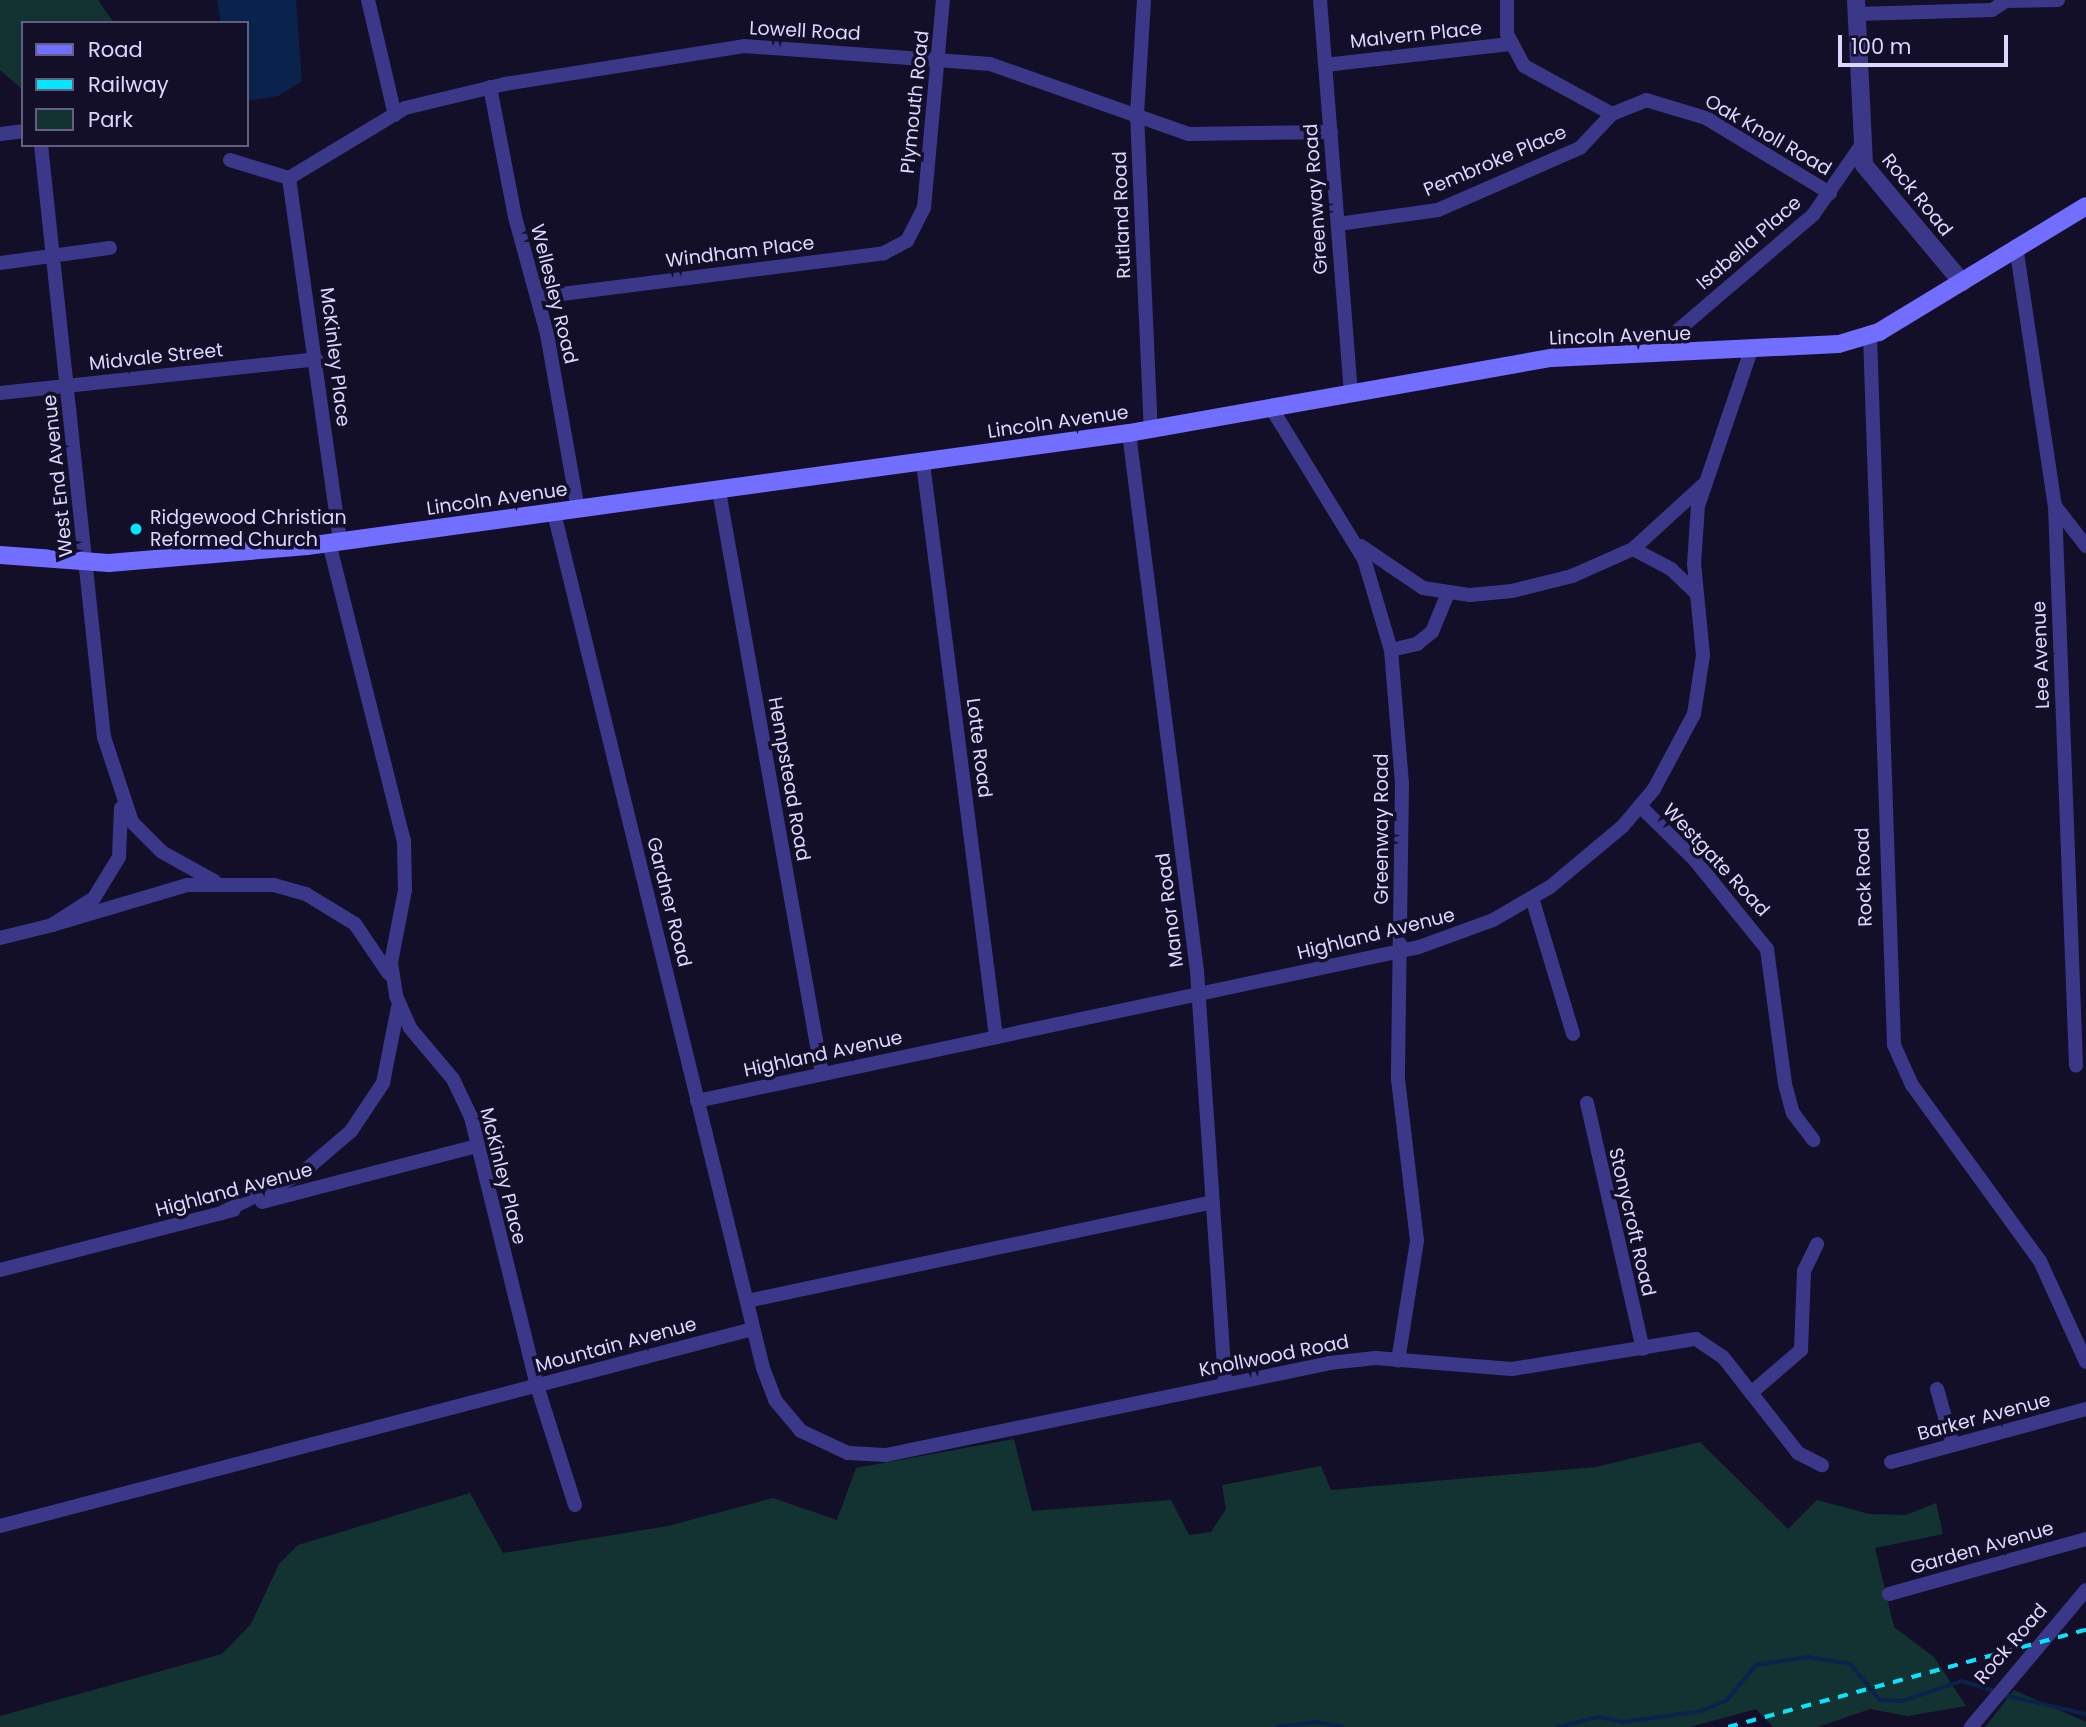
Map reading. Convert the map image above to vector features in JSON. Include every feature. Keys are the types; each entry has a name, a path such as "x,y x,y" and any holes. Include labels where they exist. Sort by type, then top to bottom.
{"main road":[{"name":"Lincoln Avenue","path":"0,555 86,563 334,542 1129,433 1552,358 1750,353 1870,335 2086,206"}],"street":[{"path":"368,0 395,115"},
{"name":"Plymouth Road","path":"924,208 943,0"},
{"name":"Rutland Road","path":"1144,0 1137,114 1151,429"},
{"name":"Greenway Road","path":"1320,0 1351,394"},
{"path":"1507,0 1510,44 1533,73 1612,114"},
{"path":"1856,7 1992,10 2006,0 2058,0"},
{"name":"Rock Road","path":"1856,7 1860,147 1864,165 1962,282"},
{"name":"Malvern Place","path":"1325,65 1510,44"},
{"name":"Lowell Road","path":"289,178 395,115 490,87 744,46 939,58 990,64 1189,134 1331,132"},
{"name":"Wellesley Road","path":"490,87 538,297 578,510"},
{"name":"Oak Knoll Road","path":"1612,114 1646,100 1682,108 1830,193"},
{"name":"Pembroke Place","path":"1338,224 1438,210 1580,148 1612,114"},
{"path":"0,134 21,131"},
{"name":"West End Avenue","path":"0,938 52,925 82,909 113,872 122,839 120,801 95,689 86,563 41,147"},
{"name":"Isabella Place","path":"1648,355 1813,215 1860,147"},
{"path":"230,160 289,178"},
{"name":"McKinley Place","path":"289,178 316,359 334,542 404,841 405,890 391,964 396,996 410,1028 453,1079 477,1146 537,1386 575,1505"},
{"name":"Windham Place","path":"538,297 884,253 914,232 924,208"},
{"name":"Lee Avenue","path":"2016,246 2055,506 2076,1066"},
{"path":"0,263 110,248"},
{"name":"Rock Road","path":"1870,335 1894,1045 1912,1085 2040,1261 2086,1362"},
{"name":"Highland Avenue","path":"698,1101 1401,951 1466,932 1532,898 1600,848 1640,806 1667,771 1695,714 1703,655 1696,593 1703,484 1750,353"},
{"name":"Midvale Street","path":"0,393 316,359"},
{"name":"Greenway Road","path":"1272,409 1348,532 1374,585 1391,650 1402,770 1398,1079 1417,1241 1398,1361"},
{"name":"Manor Road","path":"1129,433 1199,994 1225,1384"},
{"name":"Lotte Road","path":"923,463 996,1037"},
{"path":"1348,532 1399,576 1448,593 1538,586 1633,549 1703,484"},
{"name":"Hempstead Road","path":"719,491 822,1074"},
{"path":"2055,506 2086,546"},
{"name":"Gardner Road","path":"554,513 747,1301"},
{"path":"1633,549 1671,569 1696,593"},
{"path":"1391,650 1417,644 1432,632 1448,593"},
{"name":"West End Avenue","path":"120,801 162,852 214,881"},
{"name":"Westgate Road","path":"1640,806 1728,898 1767,949 1785,1084 1793,1112 1813,1139"},
{"path":"52,925 214,881 274,885 324,903 370,941 396,996 396,1036 371,1107 302,1173 223,1212"},
{"path":"1532,898 1573,1034"},
{"path":"2071,950 2086,949"},
{"name":"Stonycroft Road","path":"1587,1103 1643,1349"},
{"name":"Highland Avenue","path":"0,1270 477,1146"},
{"path":"753,1329 747,1301 1213,1202"},
{"path":"1751,1393 1804,1344 1804,1271 1817,1244"},
{"name":"Knollwood Road","path":"753,1329 768,1386 789,1420 815,1440 859,1454 934,1446 1329,1363 1398,1361 1512,1369 1701,1341 1751,1393 1798,1452 1822,1465"},
{"name":"Mountain Avenue","path":"0,1526 753,1329"},
{"path":"1937,1389 1953,1445"},
{"name":"Barker Avenue","path":"1891,1462 2086,1409"},
{"name":"Garden Avenue","path":"1889,1594 2086,1539"},
{"name":"Rock Road","path":"1973,1724 2003,1685 2086,1590"}],"green space":[{"path":"0,0 98,0 113,21 21,21 21,88 0,70"},
{"path":"1014,1439 1032,1511 1171,1500 1189,1535 1211,1532 1226,1509 1222,1485 1321,1466 1331,1490 1596,1467 1700,1442 1788,1529 1817,1500 1869,1514 1906,1515 1936,1503 1943,1534 1875,1548 1894,1627 1934,1657 1966,1706 1908,1716 1870,1709 1818,1727 1773,1727 1756,1709 1690,1727 0,1727 0,1716 222,1654 251,1624 279,1564 298,1545 470,1493 503,1553 668,1526 773,1498 837,1520 856,1468"},
{"path":"2014,1690 2086,1722 2086,1727 1985,1727"}],"water":[{"path":"217,0 296,0 302,81 278,96 248,101 248,21 221,21"}],"waterway":[{"path":"1558,1727 1598,1717 1623,1722 1702,1711 1727,1700 1756,1665 1808,1657 1851,1664 1880,1700 1903,1701 1962,1681 1997,1692"},
{"path":"2004,1695 2086,1714"},
{"path":"1277,1727 1315,1722 1342,1727"}],"railway":[{"path":"1728,1727 2086,1630"}],"place":[{"name":"Ridgewood Christian Reformed Church","path":"136,529"}]}
